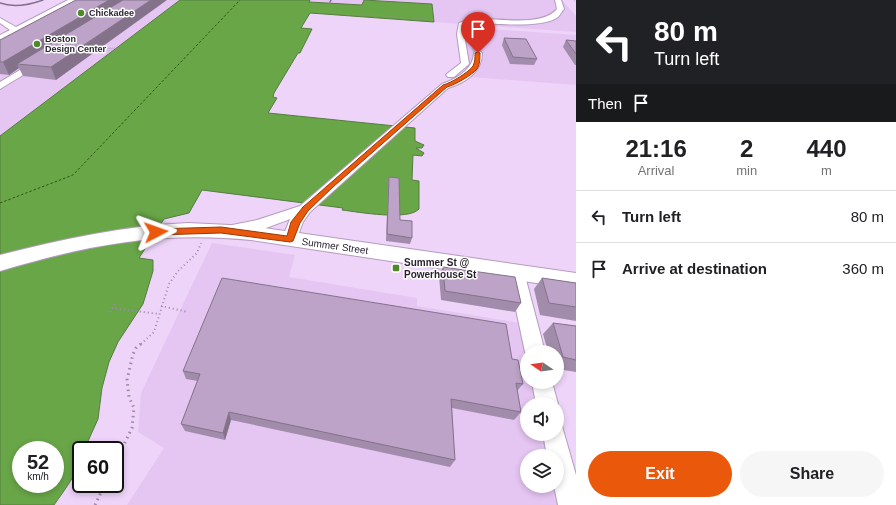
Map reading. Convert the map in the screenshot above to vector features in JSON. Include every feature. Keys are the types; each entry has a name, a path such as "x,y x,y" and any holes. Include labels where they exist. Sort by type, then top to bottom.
{"main road":[{"name":"Summer Street","path":"0,263 84,241 163,231 221,230 576,281"}],"street":[{"path":"0,38 73,0"},
{"path":"445,86 445,81 465,64 466,58 459,30 462,25 471,22 532,22 556,17 563,9 558,0"},
{"path":"0,20 16,30"},
{"path":"290,239 296,222 306,209 445,86 452,84 475,68 478,60 476,47 478,40 475,28 478,24 488,22"},
{"path":"0,86 49,55"},
{"path":"221,230 260,225 306,209"},
{"path":"516,272 533,345"},
{"path":"556,441 571,505"}],"path":[{"path":"311,11 427,19"},
{"path":"99,49 114,51 116,49 103,48 121,48"},
{"path":"124,444 132,428 134,408 129,397 128,380 133,354 136,348 154,332 169,284 178,272 197,253 201,241"},
{"path":"110,312 114,304"},
{"path":"161,306 188,312"},
{"path":"112,308 159,314"},
{"path":"95,505 101,493"}],"shaded area":[{"path":"77,0 180,0 0,136 0,40"},
{"path":"180,0 310,0 309,2 362,5 364,0 432,4 434,22 310,13 301,28 312,29 300,53 298,53 274,93 273,97 277,98 268,113 415,128 415,141 424,145 422,148 416,148 424,153 422,156 413,155 412,180 419,181 419,209 413,213 405,214 370,214 342,210 343,208 202,190 189,213 164,219 139,258 153,260 153,271 143,304 118,342 109,362 102,388 98,419 88,441 72,441 72,477 67,486 64,490 64,441 12,441 12,493 62,493 54,505 0,505 0,136"},
{"path":"310,0 364,0 362,5 309,2"},
{"path":"380,0 562,0 576,16 576,32 434,22 432,4"},
{"path":"459,27 576,35 576,85 470,77"},
{"path":"212,243 295,255 289,277 417,298 417,306 521,323 526,345 520,345 520,389 536,389 537,397 520,397 520,441 547,441 548,449 520,449 520,493 557,493 560,505 127,505 164,448 138,432 141,393"}],"building":[{"path":"76,0 109,0 3,62 0,62 0,40"},
{"path":"123,0 151,0 51,67 17,64"},
{"path":"504,38 526,39 537,59 513,57"},
{"path":"566,40 576,41 576,54"},
{"path":"389,177 399,178 400,220 412,221 412,238 387,234"},
{"path":"443,267 515,277 521,303 445,291"},
{"path":"222,278 506,324 512,359 518,360 520,370 520,384 516,383 520,412 451,399 455,460 229,412 223,433 181,424 200,374 183,371"},
{"path":"542,278 576,283 576,307 549,303"},
{"path":"553,323 576,326 576,360 564,357 564,345 559,345"}],"ferry route":[{"path":"0,203 73,175 240,0"}],"tunnel":[{"path":"475,46 478,53"}],"railway":[{"path":"0,3 5,5 22,5 43,0"}],"place":[{"name":"Chickadee","path":"81,13"},
{"name":"Boston Design Center","path":"37,44"},
{"name":"Summer St @ Powerhouse St","path":"396,268"}],"route":[{"path":"156,232 221,230 290,239 296,222 306,209 331,185 445,86 452,84 475,68 478,60 478,53"}]}
